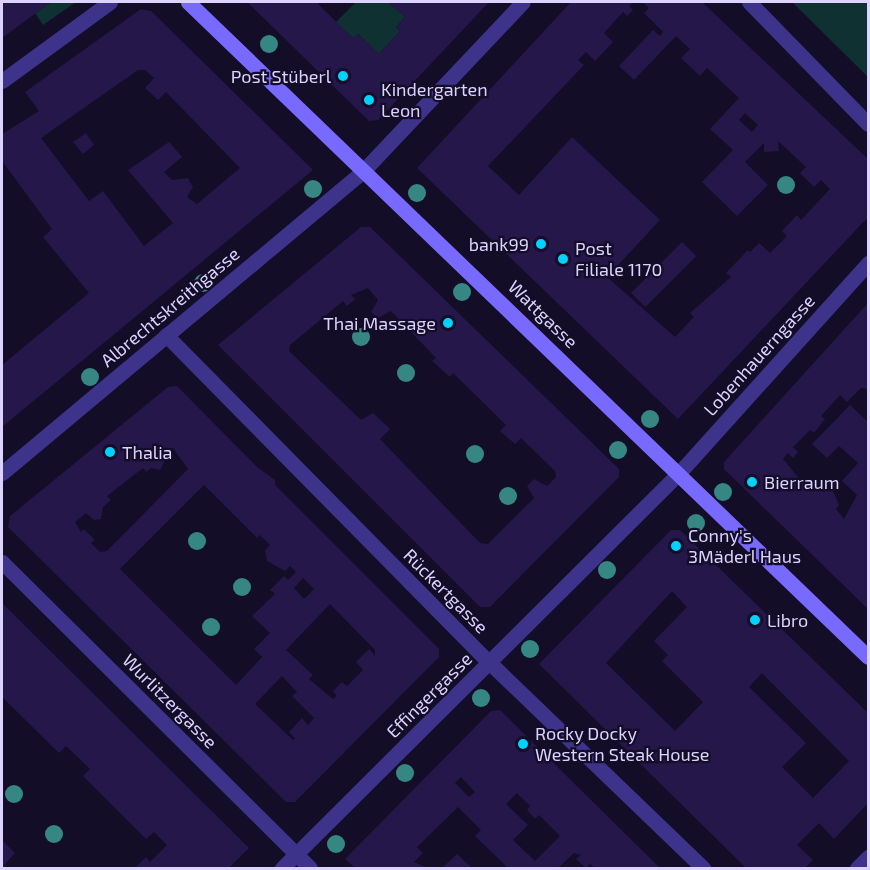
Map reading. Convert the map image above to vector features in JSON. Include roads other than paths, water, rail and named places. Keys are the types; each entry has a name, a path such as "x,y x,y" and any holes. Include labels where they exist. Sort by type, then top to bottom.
{"main road":[{"name":"Wattgasse","path":"188,2 868,657"}],"street":[{"path":"2,81 110,2"},
{"name":"Albrechtskreithgasse","path":"2,473 364,170 523,2"},
{"path":"749,2 868,124"},
{"name":"Lobenhauerngasse","path":"679,473 868,263"},
{"name":"Rückertgasse","path":"166,335 490,663 703,868"},
{"name":"Effingergasse","path":"282,868 679,473"},
{"name":"Wurlitzergasse","path":"2,562 310,868"},
{"path":"857,868 868,857"}],"place":[{"name":"Post Stüberl","path":"343,76"},
{"name":"Kindergarten Leon","path":"369,100"},
{"name":"bank99","path":"541,244"},
{"name":"Post Filiale 1170","path":"563,259"},
{"name":"Thai Massage","path":"448,323"},
{"name":"Thalia","path":"110,452"},
{"name":"Bierraum","path":"752,482"},
{"name":"Conny's 3Mäderl Haus","path":"676,546"},
{"name":"Libro","path":"755,620"},
{"name":"Rocky Docky Western Steak House","path":"523,744"}]}
